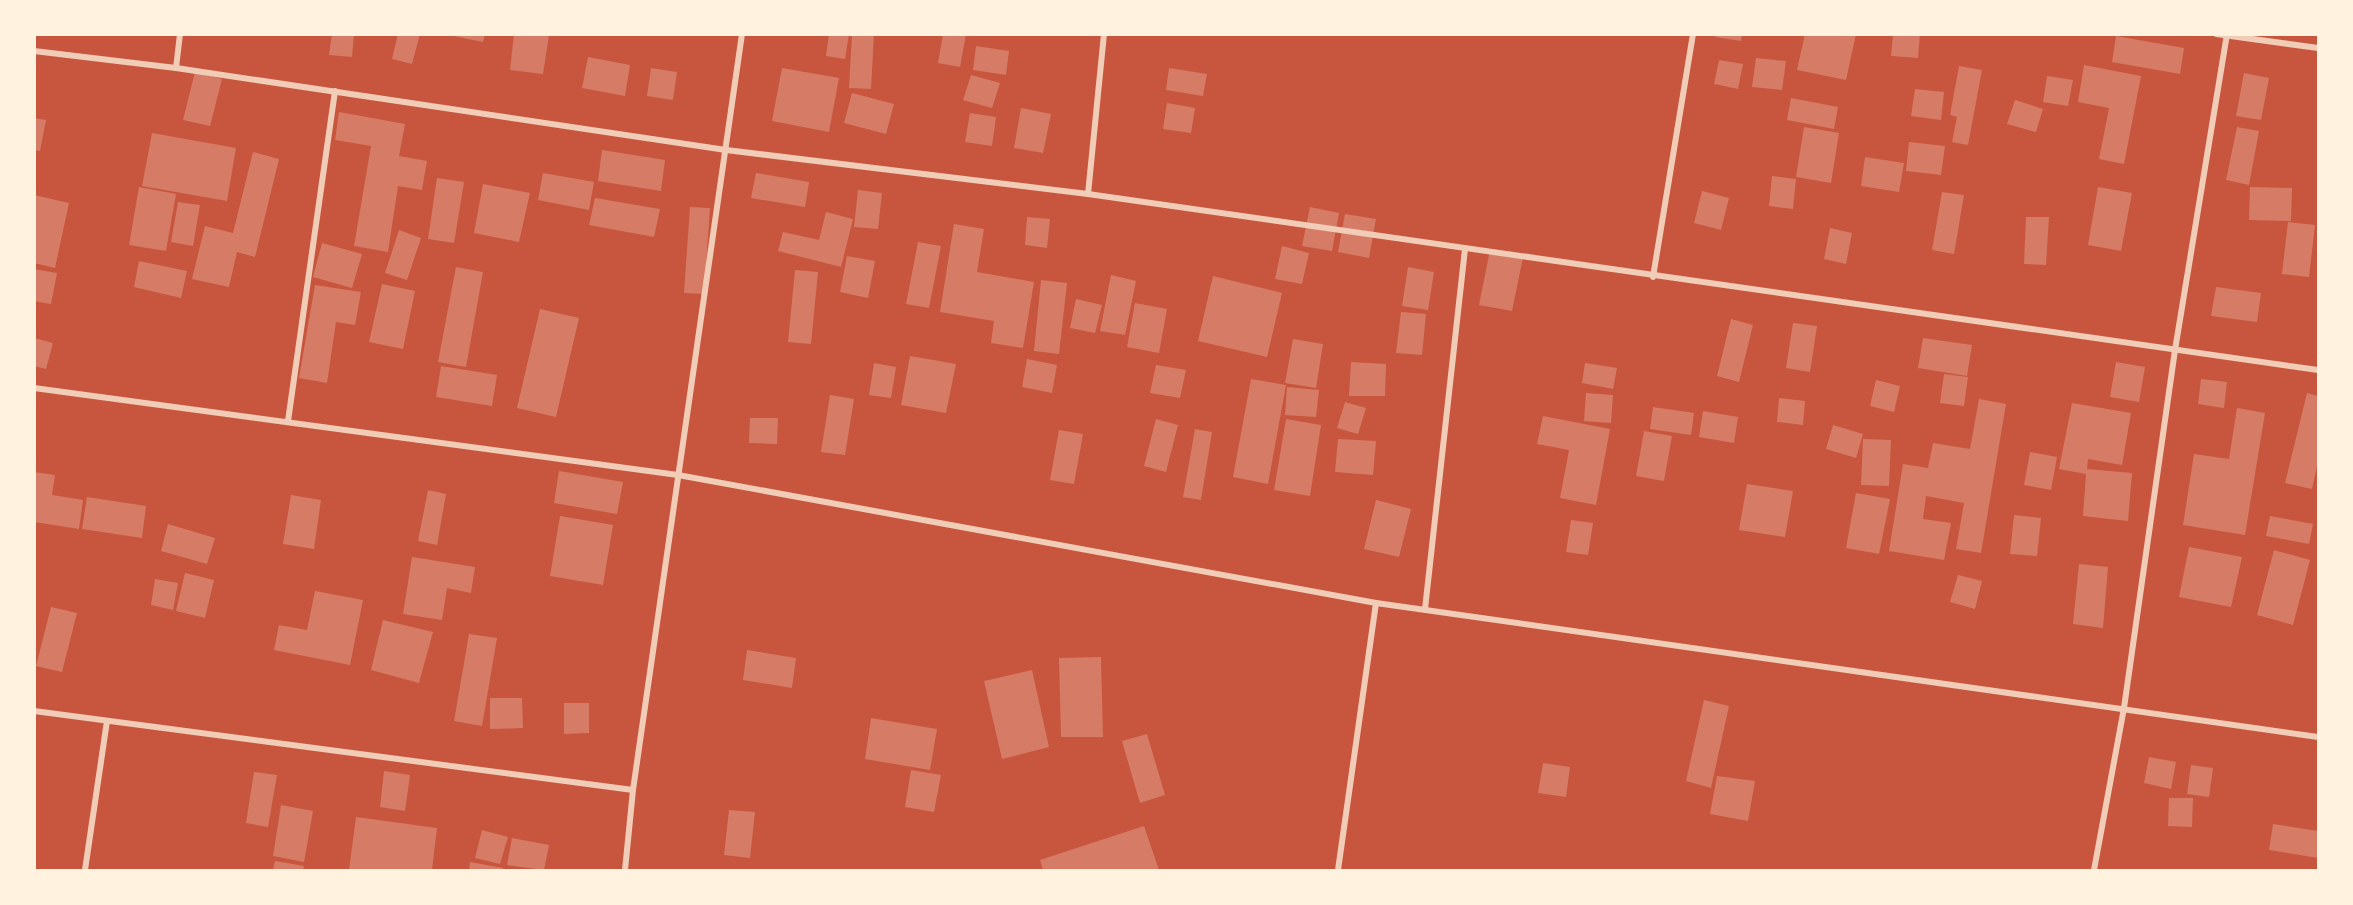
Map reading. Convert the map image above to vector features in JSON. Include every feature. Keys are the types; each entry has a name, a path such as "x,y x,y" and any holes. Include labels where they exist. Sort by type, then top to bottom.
{"street":[{"path":"176,68 180,34"},
{"path":"626,870 633,790 742,34"},
{"path":"1088,194 1104,34"},
{"path":"1653,277 1693,34"},
{"path":"2216,34 2319,48"},
{"path":"2094,870 2124,708 2175,350 2226,35"},
{"path":"34,51 176,68 726,150 1088,194 1653,277 2319,370"},
{"path":"288,421 335,91"},
{"path":"1425,609 1465,249"},
{"path":"34,388 678,475 1376,603 2319,737"},
{"path":"1338,870 1376,603"},
{"path":"34,711 633,790"},
{"path":"85,870 107,721"}],"building":[{"path":"332,34 354,34 352,57 329,55"},
{"path":"398,34 420,34 412,64 392,59"},
{"path":"444,34 485,34 483,42"},
{"path":"514,34 549,35 543,74 510,70"},
{"path":"829,34 849,34 845,59 826,56"},
{"path":"852,34 874,34 871,89 849,88"},
{"path":"943,34 966,34 960,67 938,63"},
{"path":"1716,34 1742,34 1741,41 1715,37"},
{"path":"1805,34 1856,34 1846,80 1797,70"},
{"path":"1893,34 1920,34 1918,58 1891,56"},
{"path":"2116,36 2184,48 2180,74 2112,62"},
{"path":"976,46 1009,51 1006,75 973,70"},
{"path":"588,57 630,65 625,96 582,88"},
{"path":"1756,58 1786,61 1782,90 1752,87"},
{"path":"1719,60 1743,64 1738,89 1714,84"},
{"path":"2084,65 2141,76 2124,164 2099,159 2109,108 2078,102"},
{"path":"1959,66 1982,70 1968,145 1952,142 1957,117 1950,115"},
{"path":"651,68 677,72 673,100 647,96"},
{"path":"782,68 839,78 829,132 772,121"},
{"path":"1169,68 1207,74 1203,96 1166,90"},
{"path":"195,72 222,79 210,126 183,120"},
{"path":"2244,73 2269,78 2261,120 2236,116"},
{"path":"971,75 1000,83 992,108 963,100"},
{"path":"2047,76 2073,80 2068,106 2043,102"},
{"path":"1915,89 1944,92 1941,120 1911,116"},
{"path":"852,93 894,104 886,134 844,123"},
{"path":"1791,98 1838,107 1834,129 1787,120"},
{"path":"2015,100 2043,109 2036,132 2007,124"},
{"path":"1167,103 1195,108 1191,133 1163,129"},
{"path":"1021,108 1051,114 1043,153 1014,148"},
{"path":"339,112 405,124 399,156 427,161 422,190 398,186 388,252 354,246 371,146 335,140"},
{"path":"970,113 996,117 992,146 965,142"},
{"path":"34,118 46,120 40,151 34,150"},
{"path":"1804,127 1839,133 1831,183 1796,177"},
{"path":"2237,127 2259,131 2249,185 2226,180"},
{"path":"152,133 236,148 227,201 142,186"},
{"path":"1909,142 1945,146 1941,175 1906,171"},
{"path":"602,150 665,160 661,191 598,181"},
{"path":"253,152 279,159 255,257 237,252 229,287 192,279 205,226 233,233"},
{"path":"1865,157 1904,163 1899,192 1861,186"},
{"path":"543,173 594,182 589,210 538,200"},
{"path":"756,173 809,182 805,207 751,198"},
{"path":"1772,176 1796,179 1793,209 1769,206"},
{"path":"437,178 464,182 454,243 428,239"},
{"path":"483,184 530,193 519,242 474,233"},
{"path":"139,187 176,194 166,251 129,245"},
{"path":"2098,187 2132,193 2121,251 2088,245"},
{"path":"2250,187 2292,188 2291,221 2249,220"},
{"path":"858,190 882,193 878,229 854,227"},
{"path":"1702,191 1729,198 1721,230 1694,223"},
{"path":"1942,192 1964,195 1954,254 1932,250"},
{"path":"34,195 69,203 55,268 34,263"},
{"path":"595,198 660,209 654,237 589,225"},
{"path":"178,202 200,205 193,246 171,242"},
{"path":"690,207 710,208 704,294 684,293"},
{"path":"1310,207 1339,213 1332,251 1302,246"},
{"path":"826,212 853,219 841,267 778,251 783,232 819,240"},
{"path":"1345,214 1376,219 1369,258 1338,252"},
{"path":"1027,217 1050,219 1047,248 1025,245"},
{"path":"2026,217 2049,217 2046,265 2024,264"},
{"path":"2288,222 2315,225 2309,277 2282,274"},
{"path":"954,224 984,229 977,272 1034,282 1023,348 991,343 994,321 940,312"},
{"path":"1830,228 1852,233 1846,264 1824,259"},
{"path":"399,230 421,238 407,280 385,273"},
{"path":"918,242 941,246 929,308 906,304"},
{"path":"322,243 362,254 352,288 313,277"},
{"path":"1282,246 1309,253 1302,284 1275,279"},
{"path":"1490,250 1523,257 1512,311 1479,305"},
{"path":"847,256 875,261 868,298 840,292"},
{"path":"139,261 187,271 181,298 134,287"},
{"path":"456,267 483,272 466,367 438,362"},
{"path":"1408,267 1434,272 1428,310 1402,306"},
{"path":"34,269 57,273 51,304 34,301"},
{"path":"795,270 818,272 811,344 788,342"},
{"path":"1111,275 1136,281 1125,335 1100,331"},
{"path":"1213,276 1282,293 1267,357 1198,341"},
{"path":"1041,280 1067,283 1059,354 1034,351"},
{"path":"382,284 415,291 403,349 369,342"},
{"path":"315,285 361,292 355,325 336,322 327,383 299,378"},
{"path":"2216,287 2261,293 2257,322 2211,316"},
{"path":"1076,299 1102,305 1095,333 1070,328"},
{"path":"1135,303 1167,309 1159,353 1127,347"},
{"path":"540,309 579,318 556,417 517,408"},
{"path":"1401,312 1426,314 1422,355 1396,353"},
{"path":"1731,319 1753,325 1739,382 1717,376"},
{"path":"1793,323 1817,326 1810,372 1786,368"},
{"path":"34,338 53,343 46,369 34,366"},
{"path":"1923,338 1972,345 1967,376 1918,368"},
{"path":"1293,339 1323,344 1316,388 1285,383"},
{"path":"910,356 956,364 946,413 901,405"},
{"path":"1027,359 1057,365 1052,393 1022,387"},
{"path":"1351,362 1386,364 1385,396 1349,396"},
{"path":"2116,362 2145,367 2139,402 2110,397"},
{"path":"874,363 896,367 891,398 869,395"},
{"path":"1585,363 1617,368 1613,389 1582,383"},
{"path":"1156,365 1186,370 1180,398 1150,393"},
{"path":"441,366 497,375 492,406 436,397"},
{"path":"1944,374 1968,377 1964,406 1940,403"},
{"path":"1251,379 1286,385 1268,484 1233,477"},
{"path":"2201,379 2227,382 2224,408 2198,404"},
{"path":"1876,380 1900,386 1894,412 1870,406"},
{"path":"1287,387 1319,390 1316,417 1285,415"},
{"path":"1586,393 1613,395 1611,423 1584,421"},
{"path":"2307,393 2318,396 2318,462 2312,489 2285,483"},
{"path":"830,395 854,399 845,455 821,452"},
{"path":"1779,398 1805,401 1803,425 1777,422"},
{"path":"1979,399 2006,404 1981,553 1956,549 1964,503 1926,496 1923,519 1951,523 1944,560 1889,551 1903,464 1928,468 1933,443 1970,449"},
{"path":"1345,402 1366,408 1358,434 1337,428"},
{"path":"2072,403 2131,413 2122,465 2088,459 2087,469 2132,473 2128,521 2083,516 2086,474 2059,469"},
{"path":"1653,407 1694,413 1691,435 1650,429"},
{"path":"2237,408 2265,413 2245,535 2183,525 2194,454 2229,459"},
{"path":"1703,411 1738,417 1734,443 1699,437"},
{"path":"1543,416 1610,429 1596,505 1560,498 1569,450 1537,444"},
{"path":"750,418 778,418 777,444 749,443"},
{"path":"1156,419 1178,425 1166,472 1144,466"},
{"path":"1286,419 1321,425 1310,496 1274,490"},
{"path":"1833,425 1863,434 1856,458 1826,449"},
{"path":"1195,429 1212,432 1201,500 1183,497"},
{"path":"1059,430 1083,434 1074,484 1050,480"},
{"path":"1644,431 1672,436 1664,481 1636,476"},
{"path":"1338,439 1376,441 1373,475 1335,472"},
{"path":"1863,439 1891,440 1889,486 1861,485"},
{"path":"2030,452 2057,457 2051,490 2024,485"},
{"path":"559,471 623,482 617,514 554,503"},
{"path":"34,472 55,475 52,495 83,500 79,529 34,522"},
{"path":"1747,484 1793,491 1785,537 1739,530"},
{"path":"428,490 446,494 437,545 418,541"},
{"path":"1856,493 1890,499 1879,554 1846,548"},
{"path":"291,495 321,500 314,549 283,544"},
{"path":"87,497 146,506 142,538 82,529"},
{"path":"1376,500 1411,509 1399,557 1364,549"},
{"path":"2014,515 2041,518 2037,556 2010,554"},
{"path":"560,516 613,525 603,585 550,576"},
{"path":"2270,516 2313,524 2309,544 2266,536"},
{"path":"1571,520 1593,523 1588,555 1566,552"},
{"path":"168,524 215,538 207,564 161,551"},
{"path":"2189,547 2242,557 2231,607 2179,597"},
{"path":"2274,550 2310,560 2293,625 2257,615"},
{"path":"412,557 475,567 471,593 447,588 442,620 403,614"},
{"path":"2079,564 2108,567 2103,628 2073,624"},
{"path":"185,573 214,580 205,618 176,611"},
{"path":"1958,575 1982,581 1975,609 1950,602"},
{"path":"155,579 178,583 173,610 151,605"},
{"path":"315,591 363,600 350,665 274,650 279,625 307,630"},
{"path":"51,607 77,613 62,672 36,666"},
{"path":"383,620 433,632 419,683 371,670"},
{"path":"469,634 497,638 482,726 454,721"},
{"path":"747,650 796,658 792,688 743,680"},
{"path":"1101,657 1103,737 1061,737 1059,658"},
{"path":"1032,670 1049,747 1002,759 984,681"},
{"path":"490,698 522,698 523,728 490,729"},
{"path":"1704,700 1729,706 1711,788 1686,781"},
{"path":"564,703 589,703 589,733 564,734"},
{"path":"871,718 937,729 930,770 865,759"},
{"path":"1147,734 1165,795 1140,803 1122,741"},
{"path":"2149,757 2176,762 2171,789 2144,783"},
{"path":"1543,763 1570,767 1566,797 1538,793"},
{"path":"2191,765 2213,768 2209,797 2187,794"},
{"path":"911,770 941,775 934,812 905,807"},
{"path":"384,771 410,775 405,811 380,807"},
{"path":"254,772 277,775 268,827 246,823"},
{"path":"1717,776 1755,781 1748,821 1710,814"},
{"path":"2169,798 2193,798 2192,827 2168,826"},
{"path":"281,805 313,811 304,862 273,856"},
{"path":"729,810 755,812 750,858 724,855"},
{"path":"356,817 437,828 432,870 349,870"},
{"path":"2273,824 2318,831 2318,858 2269,850"},
{"path":"1144,826 1159,870 1043,870 1040,860"},
{"path":"482,830 508,837 500,864 475,858"},
{"path":"512,838 549,845 544,870 507,865"},
{"path":"275,861 304,866 303,870 273,870"},
{"path":"470,862 503,868 503,870 469,870"}]}
